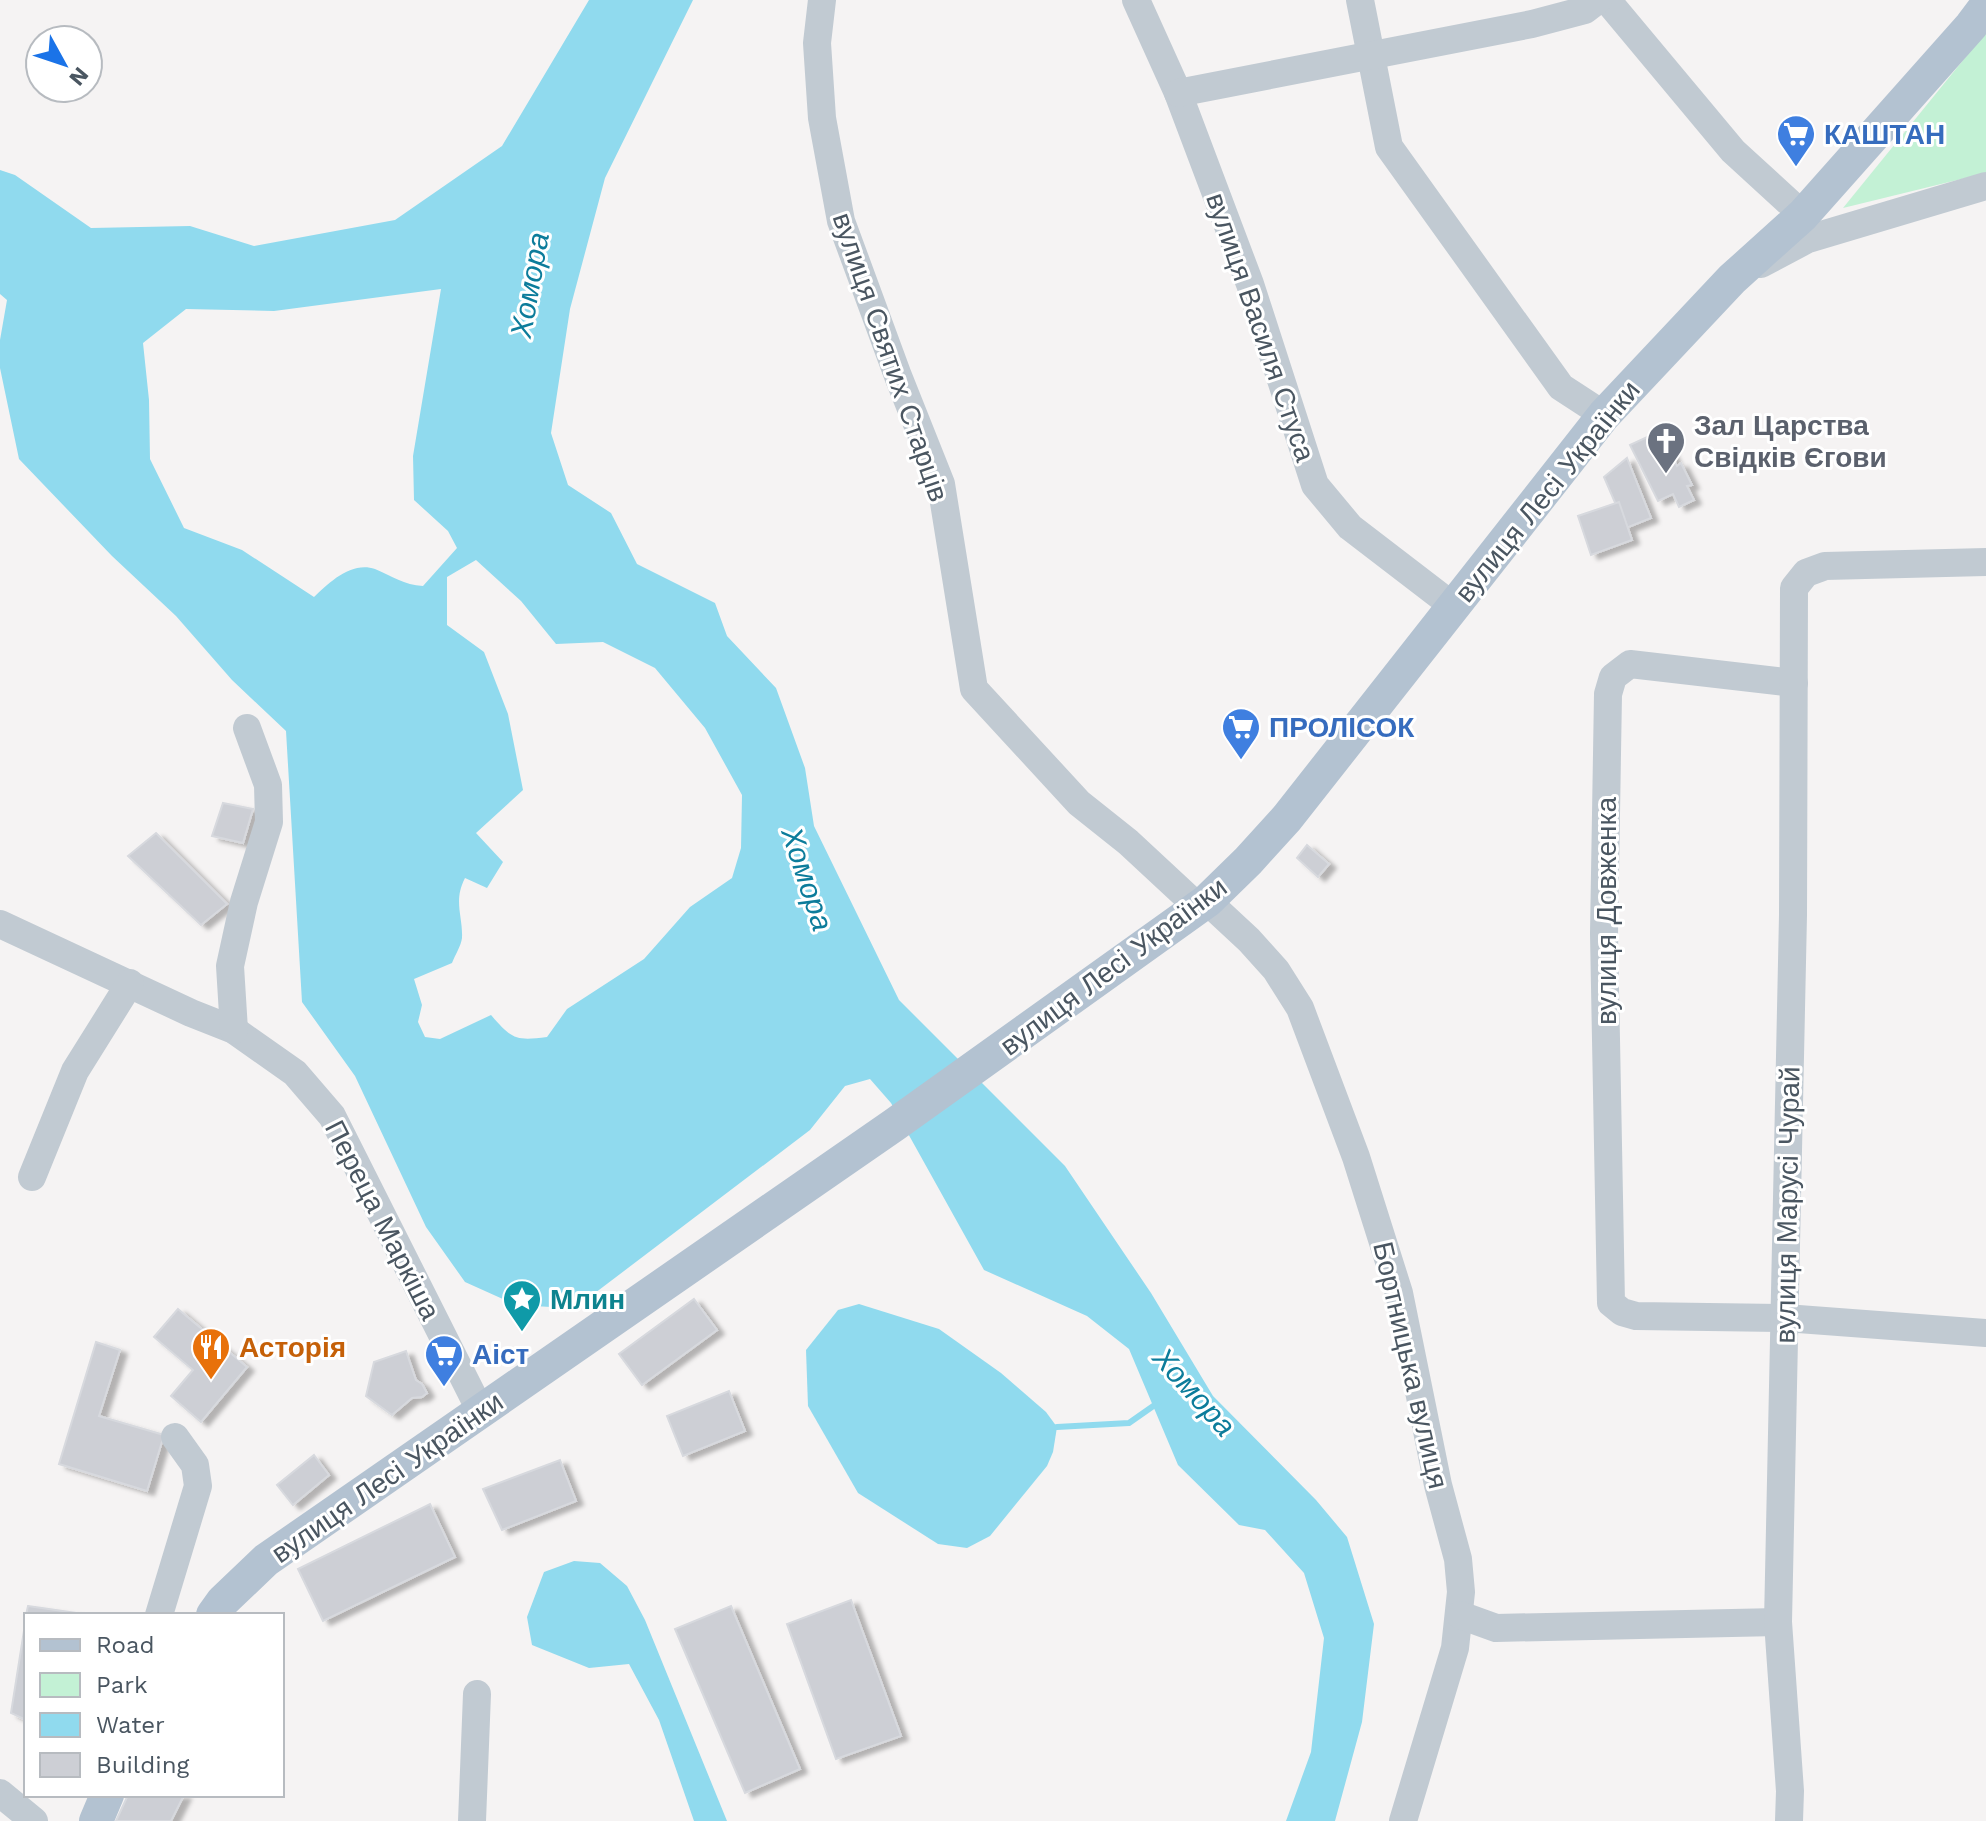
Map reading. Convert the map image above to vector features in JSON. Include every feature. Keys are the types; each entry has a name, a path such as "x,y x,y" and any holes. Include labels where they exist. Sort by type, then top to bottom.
{"main road":[{"name":"вулиця Лесі Українки","path":"214,1613 266,1560 894,1125 1203,904 1287,818 1604,415 1732,279 1803,215 1986,6"},
{"path":"96,1821 106,1797"}],"street":[{"name":"вулиця Святих Старців","path":"822,0 817,43 822,118 841,221 941,484 974,689 1079,803 1203,904"},
{"name":"вулиця Василя Стуса","path":"1136,0 1178,93 1250,284 1315,485 1350,527 1453,606"},
{"path":"1360,0 1389,147 1561,387 1604,415"},
{"path":"1178,93 1532,24 1602,6 1733,151 1803,215"},
{"path":"1732,279 1808,239 1986,186"},
{"name":"вулиця Марусі Чурай","path":"1789,1821 1790,1791 1778,1622 1793,915 1794,588 1806,573 1825,566 1986,562"},
{"name":"вулиця Довженка","path":"1785,1318 1636,1316 1622,1312 1611,1303 1604,934 1608,694 1613,677 1630,664 1794,683"},
{"path":"234,1030 230,966 244,902 269,822 268,785 247,728"},
{"name":"Бортницька вулиця","path":"1203,904 1267,960 1300,1008 1356,1157 1399,1293 1438,1485 1458,1559 1461,1592 1455,1648 1403,1821"},
{"name":"Переца Маркіша","path":"0,924 234,1030 295,1073 332,1116 481,1412"},
{"path":"191,1013 208,1001 230,966"},
{"path":"32,1177 75,1071 130,983"},
{"path":"1785,1318 1986,1333"},
{"path":"160,1613 198,1486 195,1465 175,1437"},
{"path":"1460,1615 1496,1628"},
{"path":"1455,1648 1472,1637 1496,1628 1778,1622"},
{"path":"472,1821 477,1694"},
{"path":"0,1793 34,1821"}],"green space":[{"path":"1986,32 1986,173 1843,208"}],"water":[{"name":"Хомора","path":"589,0 693,0 605,178 570,309 551,433 568,485 611,513 637,564 715,603 727,636 776,688 805,768 814,826 899,1000 1065,1166 1151,1293 1213,1396 1316,1500 1347,1537 1374,1624 1362,1722 1335,1821 1286,1821 1311,1752 1324,1638 1304,1573 1265,1530 1239,1525 1178,1465 1129,1349 1087,1316 984,1270 891,1103 870,1079 845,1086 810,1130 595,1293 551,1307 516,1305 465,1282 426,1227 355,1076 302,1002 286,731 232,680 176,616 112,556 19,459 0,368 0,340 7,300 0,294 0,170 15,175 91,228 190,226 254,246 395,220 502,146","holes":["441,289 413,456 414,500 448,531 457,548 423,586 366,567 341,575 314,597 242,550 184,528 150,459 149,400 143,343 186,309 274,311","476,560 521,601 556,644 603,642 655,668 705,728 742,795 741,848 732,878 690,907 644,959 567,1009 547,1037 528,1039 515,1036 491,1015 440,1039 425,1037 418,1022 422,1005 414,979 452,963 462,938 459,901 465,878 487,888 503,862 476,833 523,790 508,714 484,652 447,625 447,577"]},
{"path":"859,1304 939,1329 1001,1373 1046,1412 1057,1427 1047,1466 990,1536 967,1548 938,1544 858,1493 808,1406 806,1350 838,1310"},
{"path":"574,1561 600,1563 627,1586 645,1620 727,1821 694,1821 659,1720 629,1664 589,1668 532,1645 527,1617 544,1572"}],"building":[{"name":"Зал Царства Свідків Єгови","path":"1660,431 1677,466 1681,463 1692,485 1687,486 1694,500 1679,507 1673,494 1658,501 1630,445"},
{"path":"1627,458 1651,518 1626,528 1604,477"},
{"path":"1619,502 1632,540 1591,555 1578,516"},
{"path":"223,803 253,809 243,843 212,836"},
{"path":"156,833 227,904 201,925 128,856"},
{"path":"1307,845 1329,864 1318,877 1297,858"},
{"path":"694,1299 717,1330 642,1385 619,1354"},
{"path":"178,1309 247,1367 201,1422 171,1396 193,1370 154,1337"},
{"path":"96,1342 120,1350 99,1416 164,1435 147,1491 59,1464"},
{"path":"406,1351 416,1380 427,1393 412,1398 392,1415 366,1396 374,1362"},
{"path":"729,1391 745,1431 683,1456 667,1416"},
{"path":"314,1455 329,1475 293,1505 277,1485"},
{"path":"560,1460 576,1501 502,1530 483,1489"},
{"path":"430,1504 455,1557 323,1621 298,1569"},
{"path":"851,1600 901,1736 836,1759 787,1624"},
{"path":"28,1606 76,1613 26,1613"},
{"path":"731,1606 800,1769 745,1793 675,1629"},
{"path":"24,1631 24,1719 11,1713"},
{"path":"127,1797 183,1797 171,1821 116,1821"}],"waterway":[{"name":"Хомора","path":"1057,1427 1129,1423 1159,1402"}],"place":[{"name":"КАШТАН","path":"1796,168"},
{"name":"Зал Царства Свідків Єгови","path":"1666,475"},
{"name":"ПРОЛІСОК","path":"1241,761"},
{"name":"Млин","path":"522,1333"},
{"name":"Асторія","path":"211,1381"},
{"name":"Аіст","path":"444,1388"}]}
